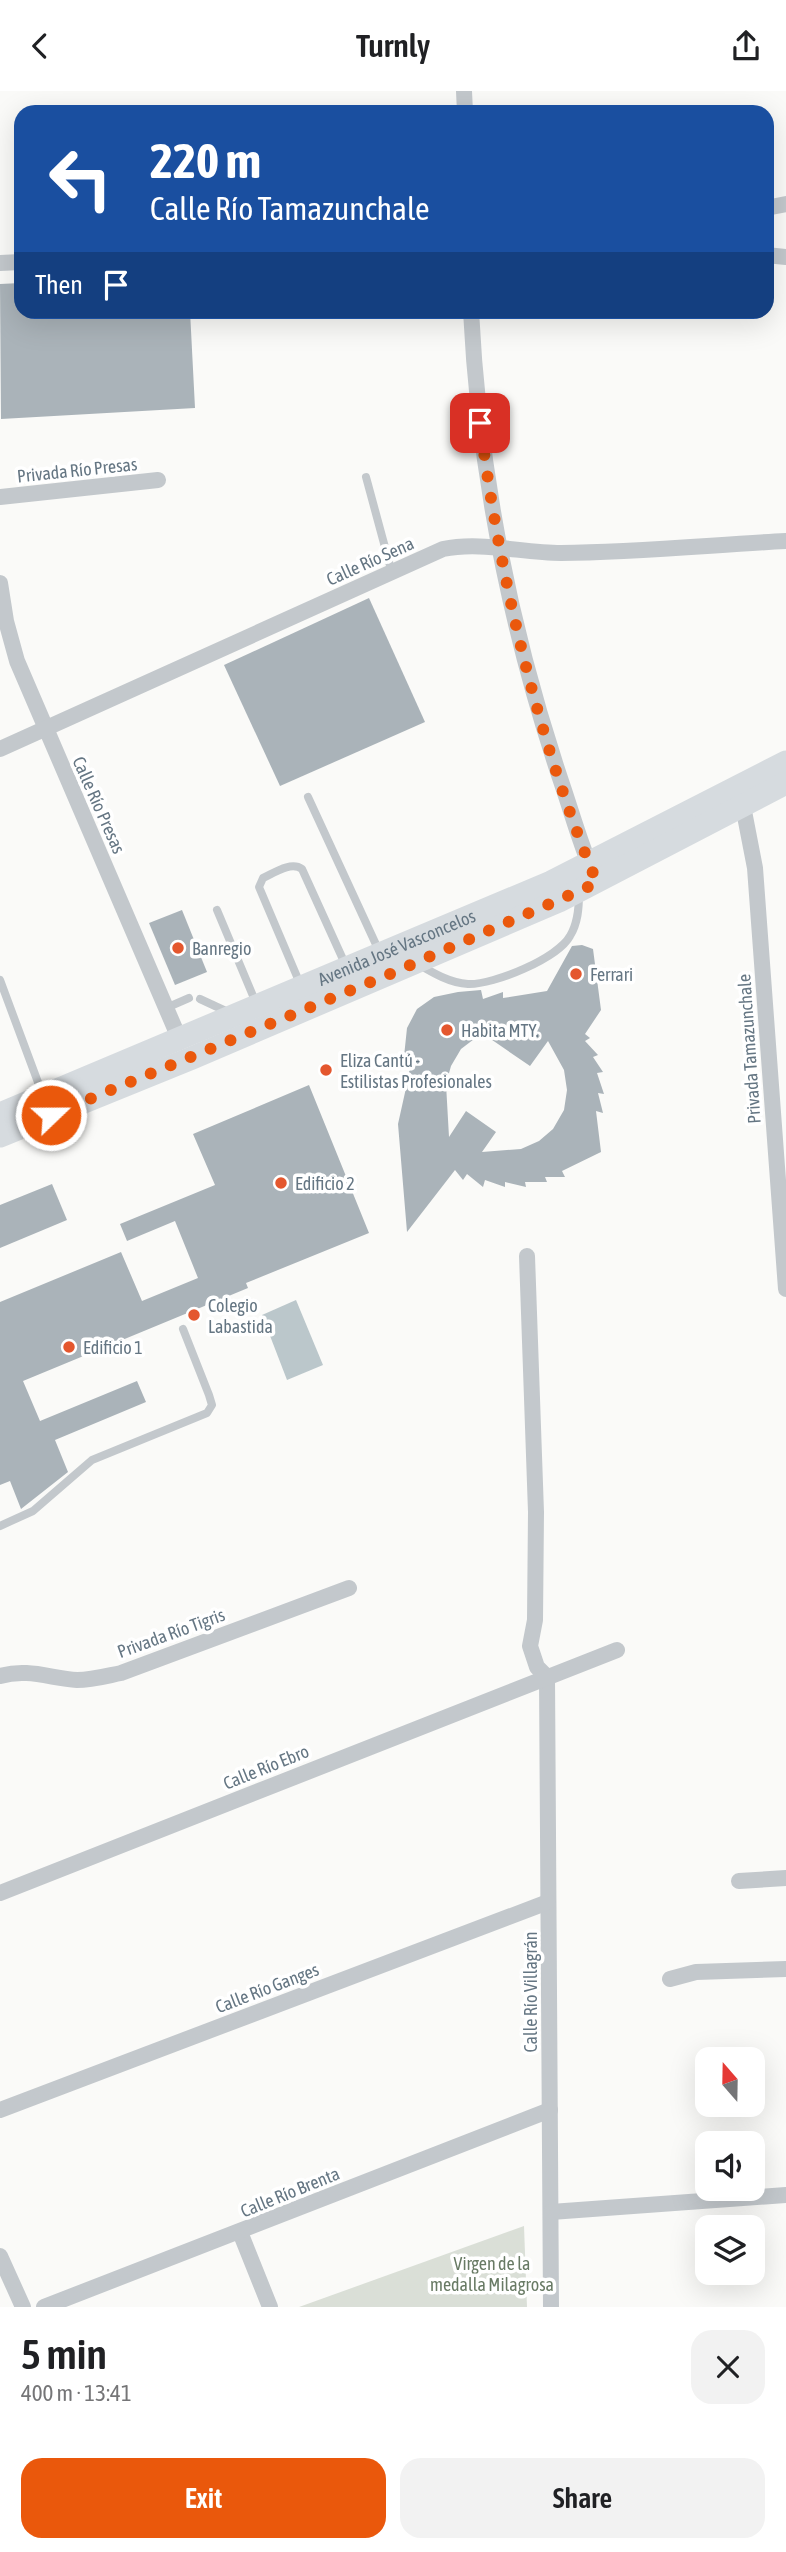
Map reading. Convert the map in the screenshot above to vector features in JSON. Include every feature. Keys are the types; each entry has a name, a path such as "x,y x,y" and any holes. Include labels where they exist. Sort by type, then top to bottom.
{"main road":[{"name":"Avenida José Vasconcelos","path":"0,1114 47,1105 415,963 589,879 738,797 786,762"},
{"name":"Avenida José Vasconcelos","path":"738,797 786,783"},
{"name":"Avenida José Vasconcelos","path":"0,1136 47,1105 179,1038 551,882 589,879"}],"street":[{"path":"471,319 474,375 487,472 518,632 589,879"},
{"name":"Privada Río Presas","path":"0,497 158,480"},
{"name":"Calle Río Sena","path":"0,749 443,549 478,545 501,549 566,552 786,541"},
{"name":"Calle Río Presas","path":"0,583 6,621 17,661 179,1038"},
{"name":"Privada Tamazunchale","path":"738,797 755,868 786,1289"},
{"path":"527,1256 536,1512 535,1620 530,1646 537,1667 547,1677"},
{"name":"Privada Río Tigris","path":"0,1676 30,1673 89,1680 121,1673 349,1588"},
{"name":"Calle Río Ebro","path":"0,1893 617,1650"},
{"name":"Calle Río Villagrán","path":"547,1677 551,2307"},
{"path":"738,1881 786,1878"},
{"name":"Calle Río Ganges","path":"0,2110 548,1902"},
{"path":"670,1979 696,1972 786,1969"},
{"name":"Calle Río Brenta","path":"44,2307 550,2110"},
{"path":"551,2212 786,2195"},
{"path":"240,2232 270,2307"},
{"path":"0,2256 23,2307"}],"lane":[{"path":"366,477 391,573"},
{"path":"308,797 381,954"},
{"path":"302,988 259,887 263,878 291,866 296,865 302,869 347,969"},
{"path":"415,963 437,976 467,984 482,983 517,972 544,959 569,939 589,879"},
{"path":"217,909 257,1005"},
{"path":"0,981 47,1105"},
{"path":"166,1008 188,998"},
{"path":"200,999 233,1015"},
{"path":"0,1526 33,1511 92,1461 207,1413 212,1405 183,1329"}],"green space":[{"name":"Virgen de la medalla Milagrosa","path":"524,2226 527,2307 299,2307"}],"shaded area":[{"path":"296,1300 323,1365 287,1380 262,1315"}],"building":[{"path":"14,283 14,319 190,319 195,408 1,419 0,284"},
{"path":"369,598 425,722 280,786 224,665"},
{"name":"Banregio","path":"182,910 207,972 175,985 149,923"},
{"path":"582,945 593,949 601,1010 585,1034 590,1038 585,1041 598,1055 593,1057 603,1072 597,1073 604,1094 598,1093 603,1113 596,1111 601,1152 562,1171 565,1177 545,1177 547,1182 525,1182 526,1187 505,1182 505,1187 485,1180 483,1187 467,1174 463,1180 455,1170 407,1232 398,1124 406,1088 401,1087 411,1068 403,1066 407,1028 417,1009 434,997 458,992 481,990 483,999 503,992 503,998 547,991 572,946","holes":["482,1033 530,1066 548,1041 564,1070 567,1090 564,1110 553,1129 539,1141 521,1149 482,1152 496,1132 466,1111 449,1137 446,1084 451,1066 461,1049"]},
{"path":"309,1085 369,1233 246,1283 248,1288 23,1381 40,1421 137,1381 146,1402 55,1440 68,1472 21,1509 10,1481 0,1485 0,1302 121,1252 142,1301 198,1278 175,1221 127,1241 120,1224 215,1185 193,1134"},
{"path":"52,1184 67,1220 0,1248 0,1205"}],"place":[{"name":"Banregio","path":"178,948"},
{"name":"Ferrari","path":"576,974"},
{"name":"Habita MTY.","path":"447,1030"},
{"name":"Eliza Cantú - Estilistas Profesionales","path":"326,1070"},
{"name":"Edificio 2","path":"281,1183"},
{"name":"Colegio Labastida","path":"194,1315"},
{"name":"Edificio 1","path":"69,1347"}],"route":[{"path":"51,1115 390,974 597,883 548,742 518,632 480,423"}]}
